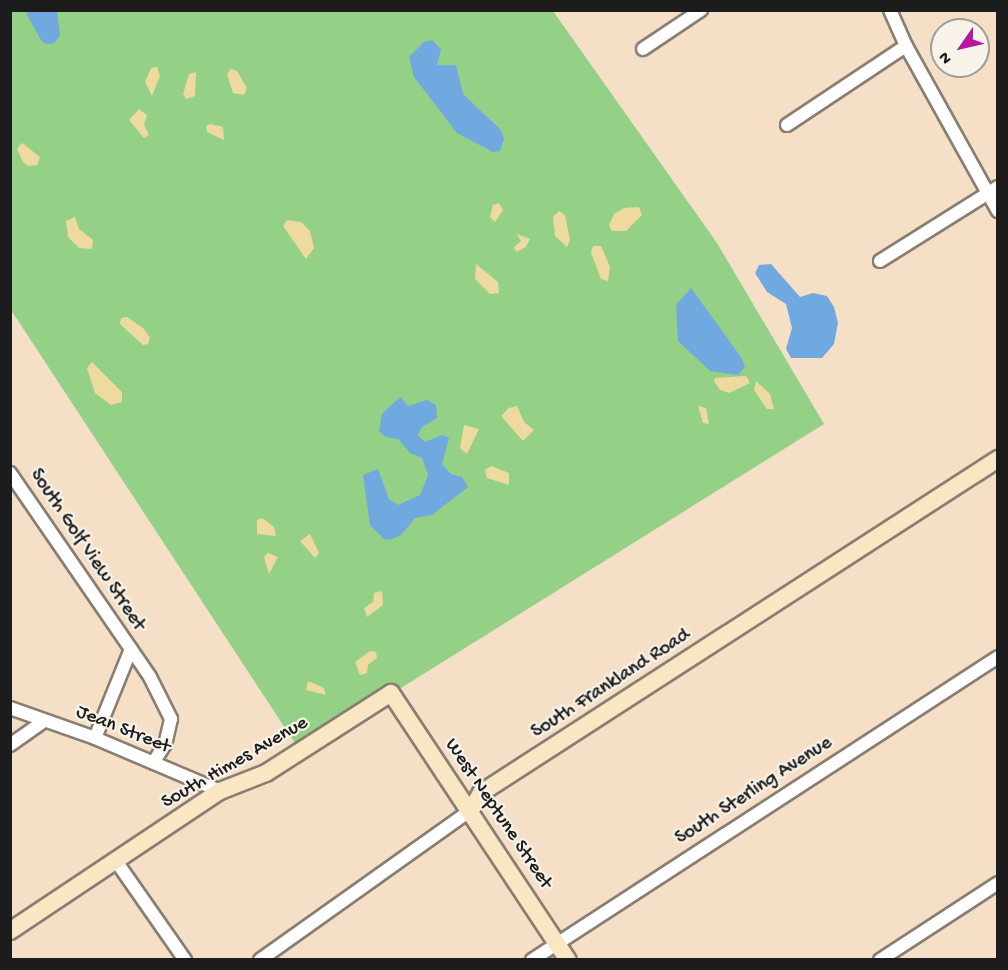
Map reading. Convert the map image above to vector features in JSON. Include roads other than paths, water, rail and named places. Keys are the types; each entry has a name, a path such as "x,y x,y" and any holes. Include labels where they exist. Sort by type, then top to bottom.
{"street":[{"path":"643,49 701,10"},
{"path":"890,10 906,46 992,190 998,211"},
{"path":"787,126 906,46"},
{"path":"880,261 992,190"},
{"name":"South Frankland Road","path":"260,960 471,810 481,793 996,463"},
{"name":"South Golf View Street","path":"10,473 131,649 171,719 165,744 153,763"},
{"name":"South Golf View Street","path":"95,738 131,649"},
{"name":"South Sterling Avenue","path":"531,960 998,657"},
{"name":"West Neptune Street","path":"391,693 471,810 568,960"},
{"name":"South Himes Avenue","path":"10,931 220,791 266,773 391,693"},
{"name":"Jean Street","path":"10,708 95,738 220,791"},
{"path":"10,746 44,721"},
{"path":"116,861 185,960"},
{"path":"880,960 998,883"}],"water":[{"path":"25,11 57,11 60,36 54,43 45,44 41,40"},
{"path":"432,40 441,49 437,65 456,65 463,94 501,130 504,139 500,151 493,152 457,133 414,77 409,57 424,42"},
{"path":"771,264 800,297 813,293 827,296 834,307 838,323 834,344 822,358 791,358 786,349 792,328 786,304 767,292 755,273 759,265"},
{"path":"691,288 741,357 745,367 738,375 710,371 678,341 676,305"},
{"path":"400,397 408,406 427,400 436,405 437,418 422,427 418,435 425,442 442,435 449,438 442,464 451,474 462,477 468,487 432,515 415,518 401,535 390,540 384,539 370,525 363,475 378,469 389,499 398,505 420,495 428,475 422,458 410,453 398,439 385,437 379,431 382,414"}]}
